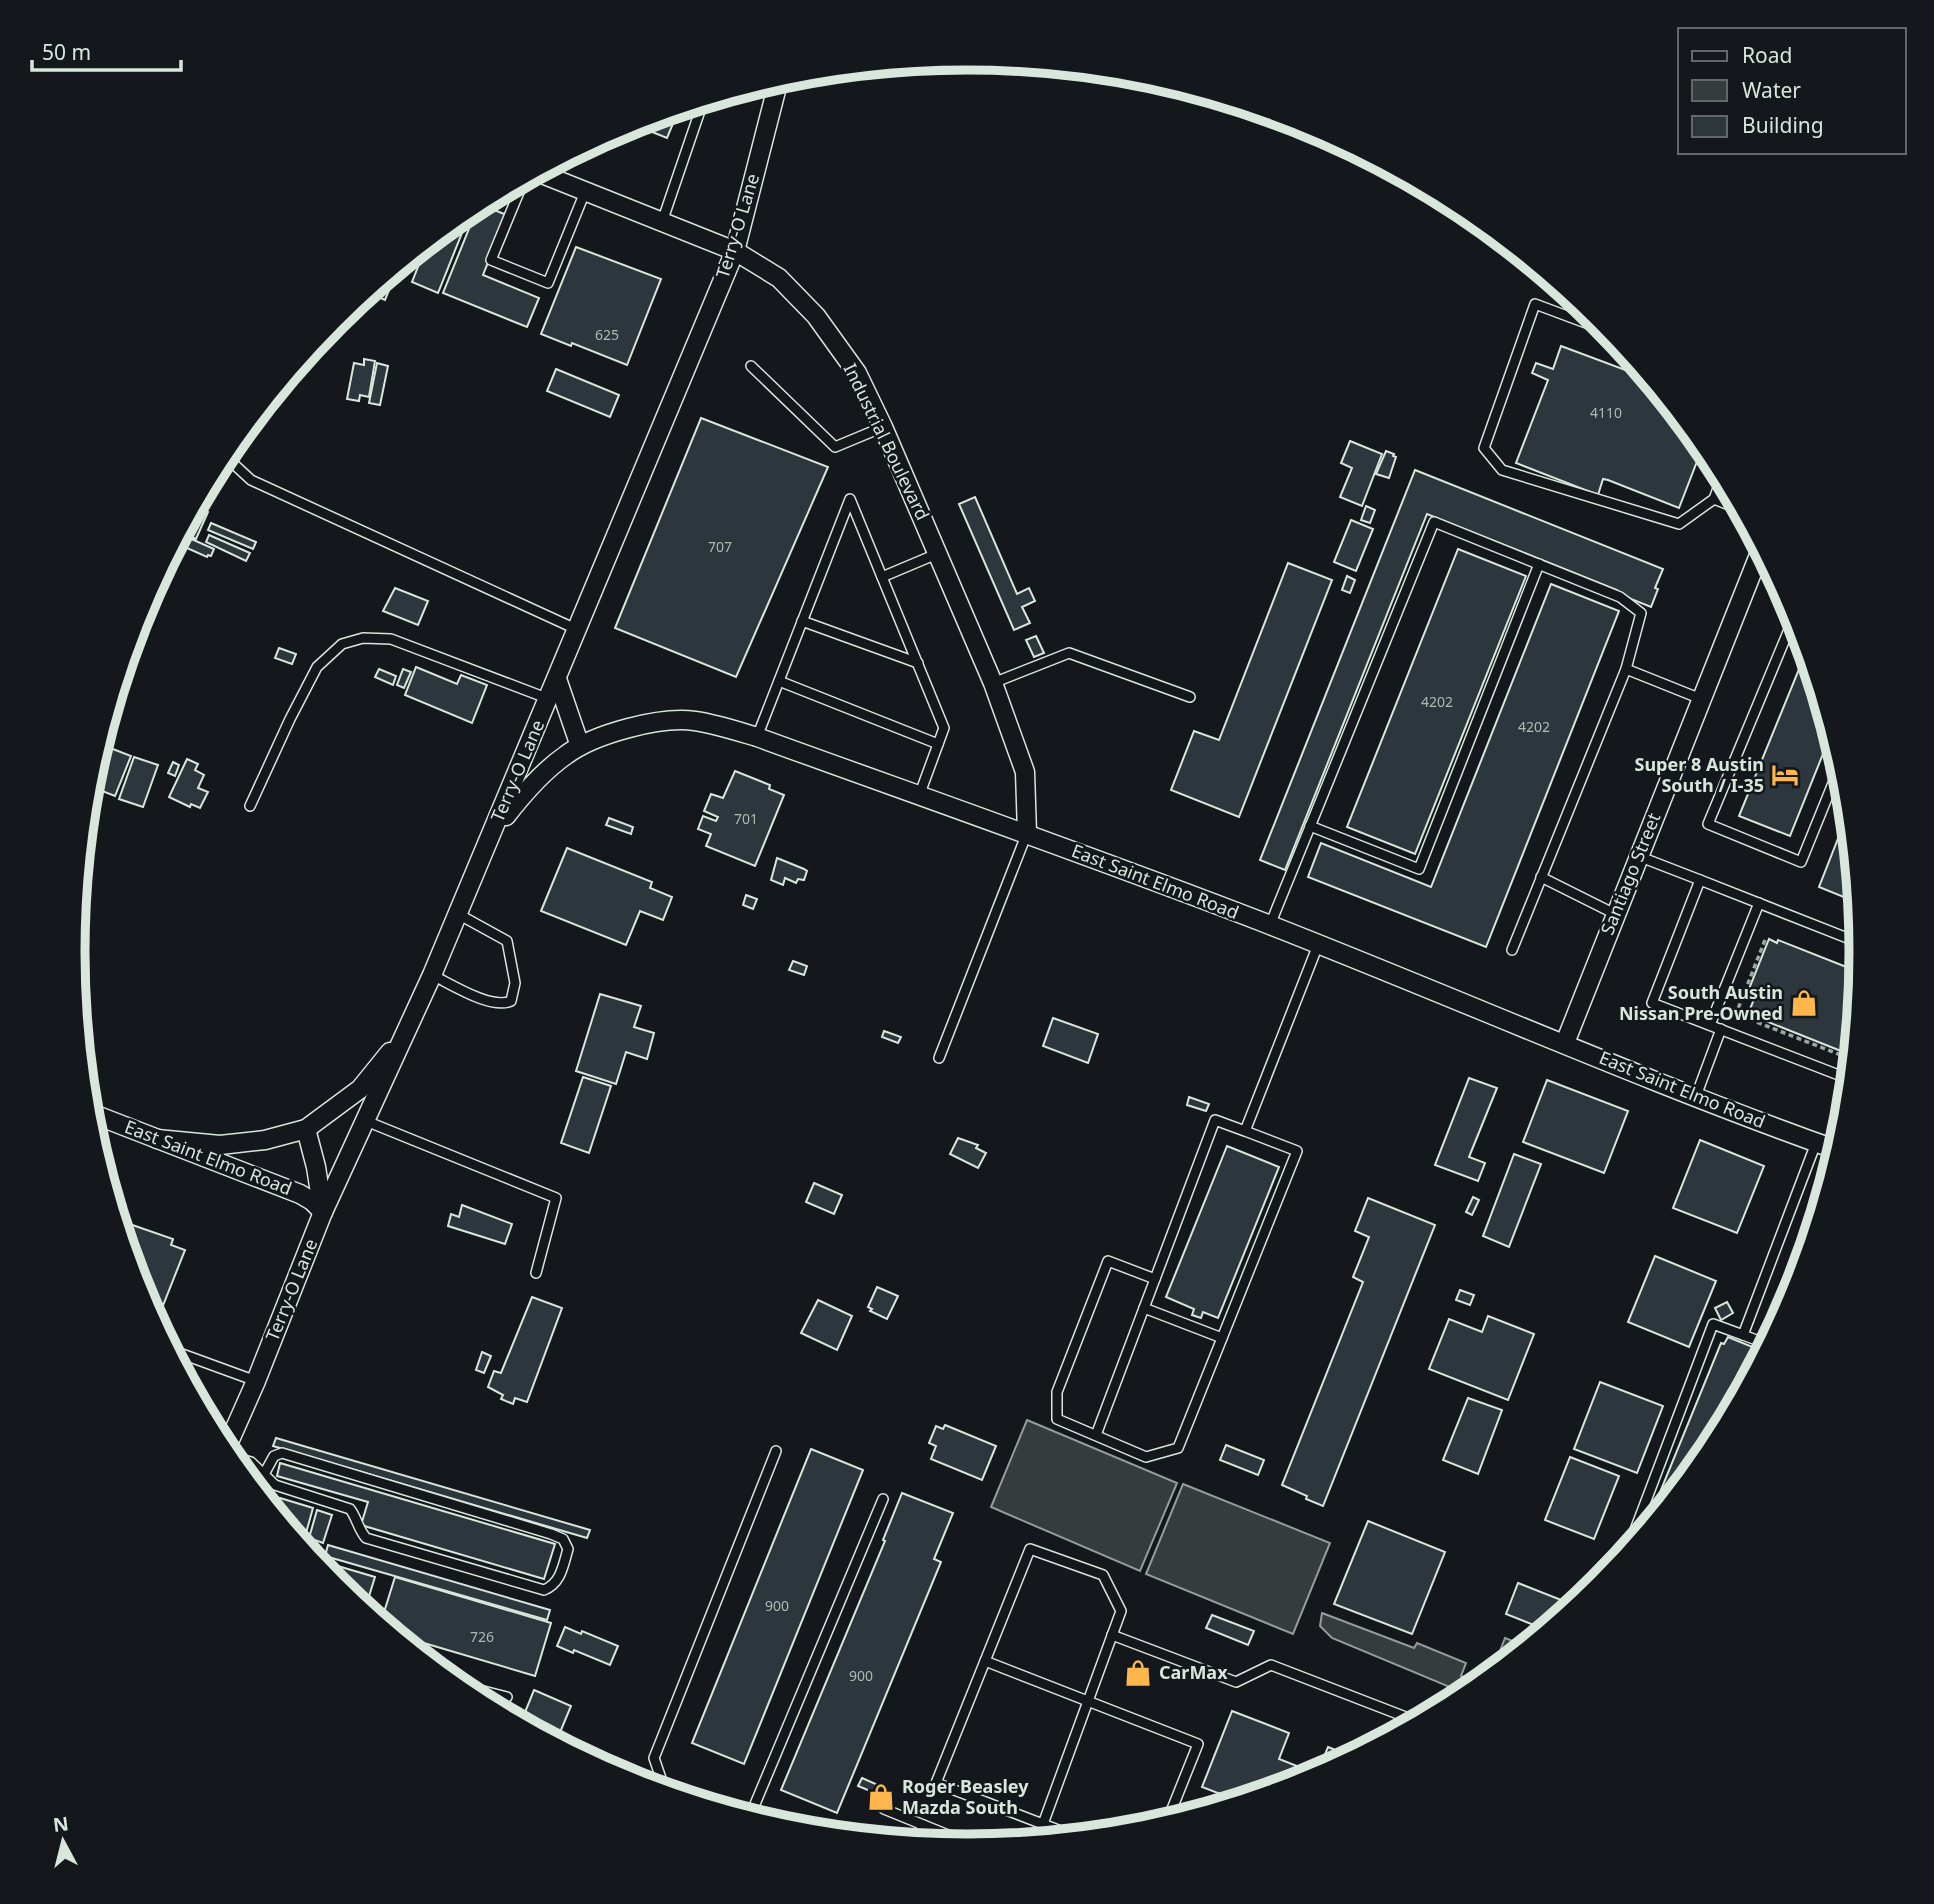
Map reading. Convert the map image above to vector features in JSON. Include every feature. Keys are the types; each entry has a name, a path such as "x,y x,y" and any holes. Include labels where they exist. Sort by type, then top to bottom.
{"street":[{"name":"Terry-O Lane","path":"231,1437 323,1212 408,1030 458,914 735,251 776,91"},
{"name":"Industrial Boulevard","path":"547,177 735,251 779,278 816,316 857,373 883,426 993,683 1025,772 1027,833"},
{"name":"Santiago Street","path":"1565,1043 1757,560"},
{"path":"557,679 580,746"},
{"name":"East Saint Elmo Road","path":"491,835 534,783 565,755 580,746 642,726 692,720 757,737 1027,833 1270,925 1827,1147"},
{"path":"157,1139 220,1145 265,1140 306,1129 360,1089 408,1030"},
{"name":"East Saint Elmo Road","path":"101,1117 300,1194 323,1212"},
{"path":"306,1129 316,1167 323,1212"}],"lane":[{"path":"662,222 700,112"},
{"path":"519,193 491,260 548,283 585,191"},
{"path":"1585,323 1535,304 1484,447 1502,470 1679,524 1714,499 1717,490"},
{"path":"751,366 835,447 883,426"},
{"path":"234,462 251,480 578,630"},
{"path":"757,737 850,499 944,728 919,796"},
{"path":"1714,499 1727,504"},
{"path":"1270,925 1434,522 1620,597 1641,613 1626,669 1512,950"},
{"path":"882,577 939,553"},
{"path":"1310,827 1419,869 1539,564"},
{"path":"802,621 918,663"},
{"path":"1788,631 1708,824 1801,862 1833,784"},
{"path":"250,806 317,667 342,644 363,638 391,639 549,699"},
{"path":"993,683 1069,653 1190,698"},
{"path":"1626,669 1701,699"},
{"path":"779,681 938,744"},
{"path":"939,1058 1027,833"},
{"path":"1638,856 1849,938"},
{"path":"1542,877 1615,914"},
{"path":"1700,880 1652,1003 1840,1075"},
{"path":"1710,1026 1759,903"},
{"path":"432,975 489,1002 503,1004 511,1001 515,983 507,941 458,914"},
{"path":"1245,1131 1318,945"},
{"path":"1696,1096 1721,1029"},
{"path":"1096,1435 1155,1279 1215,1119 1297,1151 1178,1448 1146,1457 1057,1419 1057,1392 1108,1261 1155,1279"},
{"path":"366,1121 556,1198 536,1273"},
{"path":"1744,1335 1816,1143"},
{"path":"1144,1308 1222,1338"},
{"path":"1636,1526 1713,1324 1759,1341"},
{"path":"182,1354 256,1381"},
{"path":"661,1779 654,1758 776,1451"},
{"path":"247,1461 259,1468 263,1476 275,1485 350,1509 358,1529 366,1538 544,1590 552,1587 559,1578 568,1549 563,1539 551,1534 282,1452 274,1456 263,1476"},
{"path":"754,1807 883,1499"},
{"path":"1043,1824 1121,1611 1103,1576 1030,1549 936,1783 1055,1829"},
{"path":"1112,1635 1236,1682 1271,1665 1406,1717"},
{"path":"985,1661 1198,1744 1175,1809"},
{"path":"489,1692 507,1697"},
{"path":"884,1809 942,1833"},
{"path":"920,1832 923,1825"}],"path":[{"path":"1765,940 1736,1014 1842,1056"}],"water":[{"path":"1027,1420 1177,1483 1140,1571 991,1507"},
{"path":"1183,1484 1330,1543 1293,1634 1146,1574"},
{"path":"1322,1613 1414,1648 1417,1643 1466,1663 1461,1676 1467,1678 1452,1688 1332,1638 1320,1626"},
{"path":"1505,1638 1516,1642 1504,1652 1498,1656"}],"building":[{"path":"674,120 667,138 647,130"},
{"path":"492,209 507,215 483,275 539,298 527,327 443,293 471,223"},
{"path":"464,228 438,293 412,282 421,259"},
{"path":"576,247 661,279 627,365 541,334"},
{"path":"392,283 385,300 378,297 377,301 374,300"},
{"path":"1561,346 1632,372 1698,459 1679,508 1603,479 1598,495 1516,463 1548,380 1532,373 1536,363 1553,369"},
{"path":"364,359 375,361 369,397 360,395 359,401 347,399 354,363 364,365"},
{"path":"377,363 388,366 380,405 369,403"},
{"path":"556,369 619,395 610,417 547,391"},
{"path":"701,418 828,467 736,677 615,628"},
{"path":"1350,441 1382,454 1362,506 1340,497 1352,468 1341,463"},
{"path":"1386,451 1396,457 1389,478 1376,474"},
{"path":"1415,470 1663,569 1655,588 1658,589 1651,607 1616,593 1617,590 1427,514 1285,870 1260,860"},
{"path":"975,497 1017,594 1029,588 1035,601 1022,607 1030,623 1014,630 959,504"},
{"path":"1366,506 1375,510 1370,523 1361,520"},
{"path":"204,510 208,512 196,539 190,536 189,538 214,549 211,556 207,557 185,547 154,617 152,614 176,562"},
{"path":"1351,520 1373,529 1356,571 1334,562"},
{"path":"211,523 256,542 253,549 208,530"},
{"path":"209,535 250,553 246,561 206,542"},
{"path":"1458,549 1526,576 1415,854 1347,827"},
{"path":"1288,563 1332,580 1239,817 1171,790 1194,731 1219,740"},
{"path":"1347,576 1355,580 1350,593 1342,590"},
{"path":"1551,584 1619,611 1486,947 1308,877 1321,843 1431,887"},
{"path":"395,588 428,601 418,625 383,611"},
{"path":"1036,636 1044,653 1034,657 1026,640"},
{"path":"279,648 296,654 292,664 275,658"},
{"path":"137,654 140,655 124,696"},
{"name":"Super 8 Austin South / I-35","path":"1801,665 1825,749 1790,836 1739,816"},
{"path":"416,667 457,684 461,675 487,685 472,723 405,695"},
{"path":"379,669 396,676 393,685 375,677"},
{"path":"403,669 411,672 404,688 397,685"},
{"path":"110,748 131,756 115,796 100,790"},
{"path":"134,757 158,765 143,807 119,799"},
{"path":"187,759 198,764 195,770 204,775 198,788 208,792 200,808 191,804 190,807 169,797"},
{"path":"173,762 179,765 175,776 168,773"},
{"path":"735,771 770,785 769,789 784,795 755,866 706,846 711,834 698,829 703,816 716,821 718,817 704,811 711,794 723,798"},
{"path":"609,818 633,827 631,834 606,825"},
{"path":"1840,833 1847,898 1819,887"},
{"path":"567,848 652,882 650,888 672,897 663,920 640,911 626,945 541,911"},
{"path":"777,858 807,871 804,880 798,879 796,883 785,878 783,885 771,880"},
{"path":"746,895 757,899 753,909 743,905"},
{"name":"South Austin Nissan Pre-Owned","path":"1769,939 1777,943 1778,940 1848,968 1843,1052 1748,1014 1757,992 1749,989"},
{"path":"793,961 807,966 804,975 789,970"},
{"path":"600,994 641,1006 634,1027 654,1033 647,1059 626,1052 616,1084 576,1071"},
{"path":"1053,1018 1098,1034 1088,1063 1043,1046"},
{"path":"884,1031 901,1037 898,1043 882,1037"},
{"path":"583,1077 611,1086 589,1153 561,1143"},
{"path":"1469,1078 1497,1088 1469,1157 1485,1163 1478,1181 1435,1165"},
{"path":"1547,1080 1628,1111 1604,1173 1523,1142"},
{"path":"1189,1097 1209,1104 1206,1111 1187,1105"},
{"path":"958,1138 978,1145 976,1148 986,1153 978,1168 950,1154"},
{"path":"1700,1140 1764,1166 1737,1233 1673,1208"},
{"path":"1227,1146 1279,1167 1218,1318 1203,1312 1201,1318 1192,1315 1194,1309 1166,1297"},
{"path":"1514,1154 1541,1164 1509,1247 1483,1236"},
{"path":"814,1183 842,1195 834,1214 806,1202"},
{"path":"1473,1197 1479,1200 1472,1215 1466,1212"},
{"path":"1368,1198 1435,1225 1323,1506 1282,1485 1363,1282 1353,1277 1369,1237 1355,1231"},
{"path":"462,1205 512,1224 505,1244 448,1226 451,1214 459,1217"},
{"path":"128,1224 173,1239 171,1245 185,1250 162,1308 152,1290"},
{"path":"1655,1256 1716,1281 1689,1347 1628,1322"},
{"path":"877,1287 898,1296 887,1319 870,1311 872,1309 868,1307"},
{"path":"1460,1290 1474,1295 1470,1305 1456,1300"},
{"path":"532,1297 562,1308 527,1402 515,1398 513,1404 501,1399 503,1395 488,1387 494,1371 501,1373"},
{"path":"818,1300 852,1316 837,1350 801,1333"},
{"path":"1727,1302 1733,1313 1721,1320 1715,1308"},
{"path":"1488,1316 1534,1334 1508,1400 1429,1369 1449,1319 1482,1332"},
{"path":"1728,1337 1755,1348 1700,1442 1656,1503 1721,1343 1724,1344"},
{"path":"482,1352 491,1356 484,1373 476,1370"},
{"path":"1600,1382 1663,1406 1637,1473 1574,1449"},
{"path":"1468,1398 1502,1410 1478,1474 1443,1460"},
{"path":"945,1425 996,1446 982,1480 931,1459 936,1446 929,1443 936,1426 943,1429"},
{"path":"276,1438 590,1530 587,1538 273,1446"},
{"path":"1226,1445 1264,1460 1258,1475 1220,1460"},
{"path":"811,1449 863,1470 744,1764 692,1743"},
{"path":"1570,1457 1619,1476 1594,1539 1545,1520"},
{"path":"280,1463 555,1544 544,1579 361,1525 368,1502 277,1476"},
{"path":"902,1493 953,1513 934,1559 941,1562 837,1813 781,1790 885,1541 883,1540"},
{"path":"280,1498 313,1508 306,1533 302,1532 279,1503"},
{"path":"317,1510 332,1515 323,1543 309,1538"},
{"path":"1368,1521 1445,1552 1412,1634 1334,1604"},
{"path":"328,1545 550,1610 547,1620 325,1556"},
{"path":"332,1564 375,1577 368,1599"},
{"path":"395,1577 551,1623 535,1676 416,1641 384,1614"},
{"path":"1518,1583 1564,1601 1536,1626 1506,1614"},
{"path":"1212,1615 1254,1631 1248,1645 1206,1628"},
{"path":"565,1627 618,1646 610,1665 557,1646"},
{"path":"534,1690 571,1706 559,1734 524,1715"},
{"path":"1232,1711 1289,1733 1279,1759 1302,1768 1224,1795 1202,1787"},
{"path":"1328,1747 1339,1751 1323,1759"},
{"path":"862,1778 878,1785 875,1793 858,1786"}],"place":[{"name":"Super 8 Austin South / I-35","path":"1785,775"},
{"name":"South Austin Nissan Pre-Owned","path":"1804,1003"},
{"name":"CarMax","path":"1138,1673"},
{"name":"Roger Beasley Mazda South","path":"881,1797"}]}
